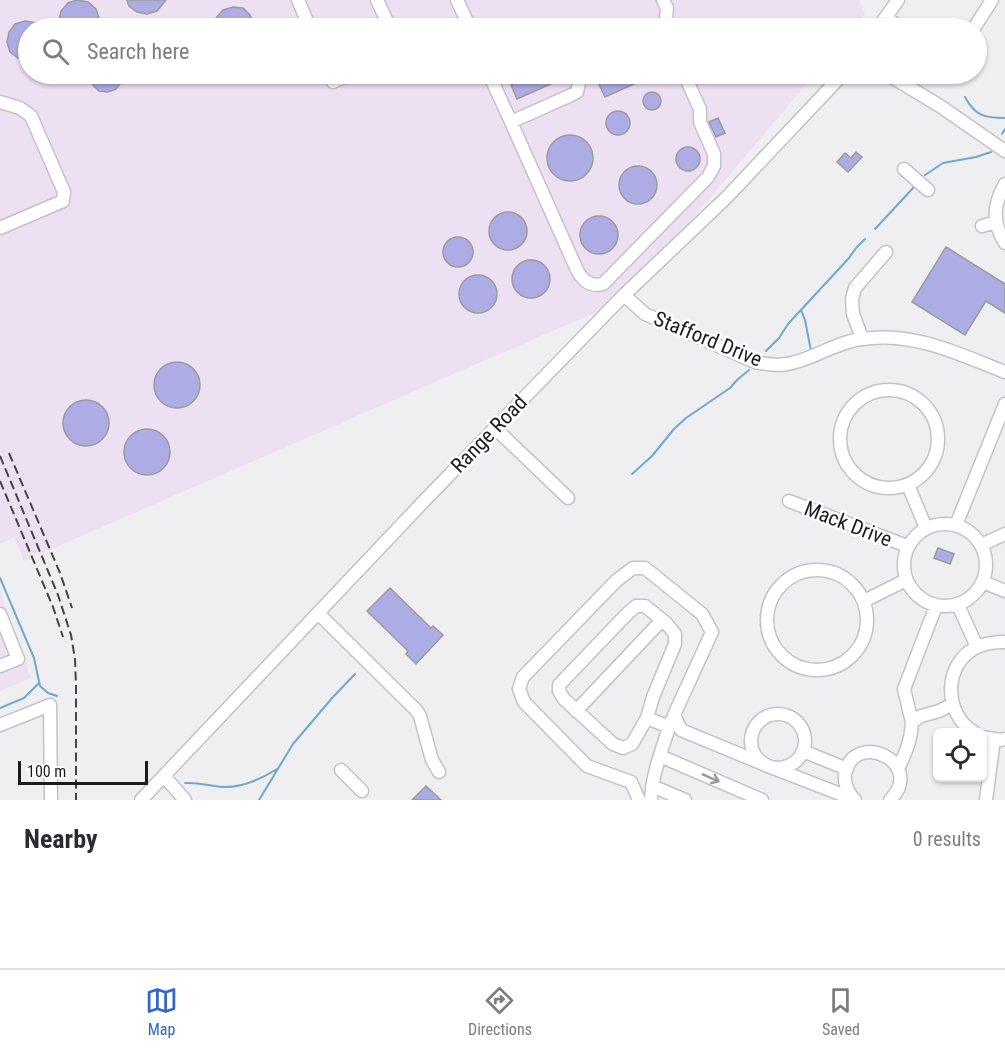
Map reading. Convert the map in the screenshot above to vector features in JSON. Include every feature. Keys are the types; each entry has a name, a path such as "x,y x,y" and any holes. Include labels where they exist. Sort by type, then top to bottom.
{"street":[{"path":"298,0 306,18"},
{"path":"377,0 385,18"},
{"path":"457,0 465,18"},
{"path":"663,0 667,8 666,18"},
{"path":"886,18 898,0"},
{"path":"980,18 992,0"},
{"path":"494,84 581,278 595,286 603,284 708,177 714,166 714,154 700,122 700,109 689,84"},
{"path":"511,122 577,92 579,84"},
{"name":"Range Road","path":"141,800 424,501 624,295 727,197 834,84"},
{"path":"904,84 1005,151"},
{"path":"0,102 20,108 31,116 64,192 63,201 0,228"},
{"path":"904,169 928,190"},
{"path":"1005,184 997,199 995,210 996,222 1005,243"},
{"path":"982,226 996,222"},
{"path":"862,338 853,314 852,299 855,288 886,252"},
{"name":"Stafford Drive","path":"624,295 645,314 755,362 772,365 788,364 862,338 897,338 927,342 1005,372"},
{"path":"890,389 904,392 921,400 931,412 938,428 938,446 932,464 922,476 908,485 892,488 875,486 858,478 847,465 840,446 840,432 844,417 855,402 873,392 890,389"},
{"path":"864,601 906,580 913,593 926,603 940,607 958,605 970,598 983,582 986,568 985,554 981,545 972,534 956,525 1005,404"},
{"path":"495,428 568,498"},
{"name":"Mack Drive","path":"908,485 926,528"},
{"name":"Mack Drive","path":"789,501 907,546"},
{"name":"Mack Drive","path":"906,580 903,560 907,546 914,536 926,528 941,523 956,525"},
{"path":"981,545 1005,534"},
{"path":"639,800 631,782 587,766 524,702 519,689 523,677 616,581 633,568 645,568 702,614 712,632 669,727 652,786 651,800"},
{"path":"821,569 843,576 864,601 867,613 866,630 856,652 839,665 820,670 803,668 786,660 774,646 768,633 766,619 769,604 780,584 797,573 821,569"},
{"path":"983,582 1005,591"},
{"path":"958,605 977,647"},
{"path":"636,606 645,606 662,620 675,634 675,644 652,697 646,718 632,744 623,748 613,744 576,711 559,692 559,685 636,606"},
{"path":"898,769 911,736 912,722 904,689 936,606"},
{"path":"318,613 417,711 432,760 439,772"},
{"path":"0,614 18,658 0,666"},
{"path":"576,711 662,620"},
{"path":"968,728 960,719 953,704 951,685 955,670 966,655 977,647 1005,642"},
{"path":"912,722 921,716 953,704"},
{"path":"0,725 50,705 51,800"},
{"path":"783,713 801,725 805,735 803,751 797,760 788,766 778,768 768,766 752,752 750,741 752,730 767,715 783,713"},
{"path":"674,715 681,730 853,800"},
{"path":"646,718 669,727"},
{"path":"986,800 994,738"},
{"path":"803,751 847,769"},
{"path":"853,800 845,780 847,769 857,756 872,752 888,756 898,769 899,784 896,798"},
{"path":"660,756 762,800"},
{"path":"341,770 362,791"},
{"path":"164,776 185,800"},
{"path":"652,786 685,800"}],"shaded area":[{"path":"0,0 859,0 865,14 861,18 18,18 18,84 807,84 624,300 24,561 14,537 0,544"},
{"path":"0,591 31,678 0,691"}],"building":[{"path":"77,0 88,2 96,9 99,18 60,18 61,11 68,3"},
{"path":"127,0 166,0 157,11 147,14 137,12 129,6"},
{"path":"233,7 243,8 251,18 216,18 223,10"},
{"path":"18,23 18,58 10,52 7,42 9,32"},
{"path":"120,84 116,89 108,92 99,91 93,85"},
{"path":"513,84 551,84 517,99 511,85"},
{"path":"599,84 634,84 605,97"},
{"path":"648,92 656,92 661,97 659,108 648,110 643,105 643,97"},
{"path":"618,111 627,114 630,123 627,132 618,135 609,132 606,123 609,114"},
{"path":"718,118 725,133 716,137 709,122"},
{"path":"570,135 586,142 593,158 586,174 570,181 554,174 547,158 554,142"},
{"path":"688,147 697,150 700,159 697,168 688,171 679,168 676,159 679,150"},
{"path":"856,152 862,157 848,172 837,162 845,153 851,158"},
{"path":"638,166 652,171 657,185 652,199 638,204 624,199 619,185 624,171"},
{"path":"508,212 521,218 527,231 521,244 508,250 495,244 489,231 495,218"},
{"path":"599,216 613,221 618,235 613,249 599,254 585,249 580,235 585,221"},
{"path":"458,237 469,241 473,252 469,263 458,267 447,263 443,252 447,241"},
{"path":"946,247 1005,284 1005,313 986,301 965,335 912,302"},
{"path":"531,260 545,265 550,279 545,293 531,298 517,293 512,279 517,265"},
{"path":"478,275 491,281 497,294 491,307 478,313 465,307 459,294 465,281"},
{"path":"177,362 186,363 193,369 199,376 199,394 193,401 186,407 177,408 168,407 161,401 155,394 154,385 155,376 161,369 168,363"},
{"path":"86,400 95,401 102,407 108,414 108,432 102,439 95,445 86,446 77,445 70,439 64,432 63,423 64,414 70,407 77,401"},
{"path":"147,429 156,430 163,436 169,443 169,461 163,468 156,474 147,475 138,474 131,468 125,461 124,452 125,443 131,436 138,430"},
{"path":"938,548 954,554 950,564 934,558"},
{"path":"390,588 431,628 433,626 443,635 416,664 406,654 408,651 367,611"},
{"path":"426,786 441,800 412,800"}],"waterway":[{"path":"965,97 981,115 1005,118"},
{"path":"1002,134 1005,129"},
{"path":"925,175 943,163 991,152"},
{"path":"875,229 914,187"},
{"path":"766,351 865,239"},
{"path":"801,310 811,351"},
{"path":"632,474 652,456 686,418 730,388 749,370"},
{"path":"0,578 34,658 40,686 48,693 57,696"},
{"path":"259,800 293,744 355,674"},
{"path":"0,708 24,698 39,683"},
{"path":"185,783 223,787 237,786 277,769"}],"railway":[{"path":"9,453 60,573 72,608"},
{"path":"0,456 58,595 71,635 76,686 76,800"},
{"path":"0,481 53,607 63,637"}]}
